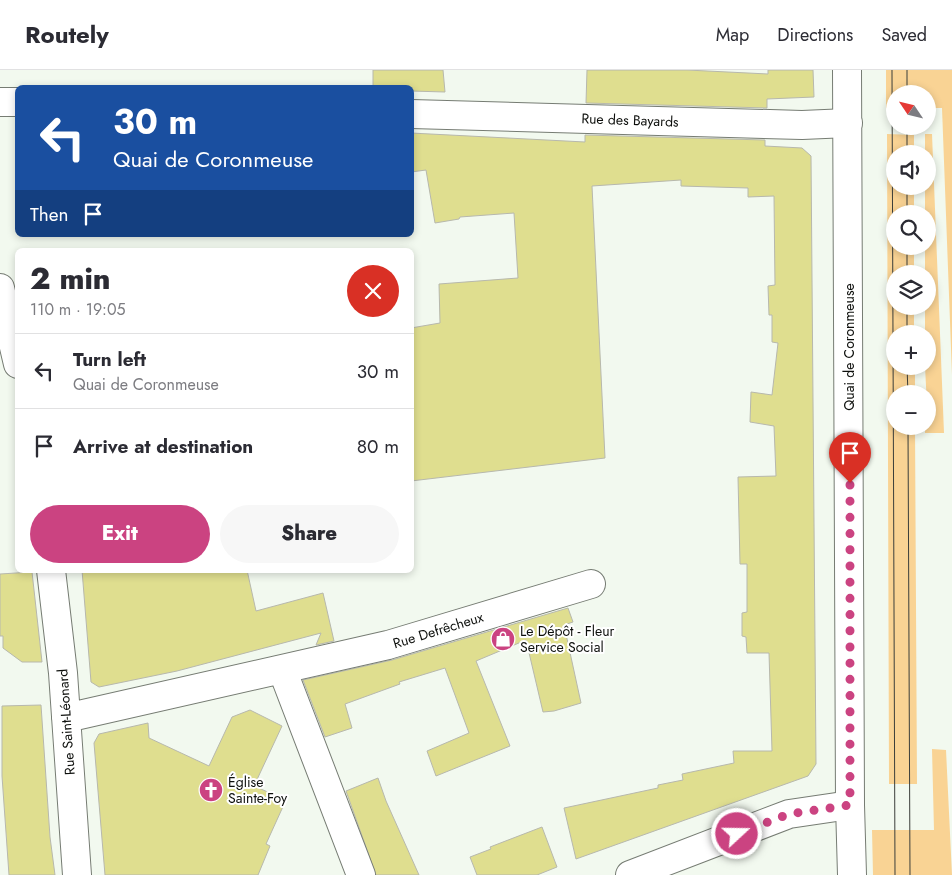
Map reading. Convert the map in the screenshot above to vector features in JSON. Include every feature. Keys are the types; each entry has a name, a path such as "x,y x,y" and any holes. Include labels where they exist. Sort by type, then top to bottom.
{"street":[{"name":"Quai de Coronmeuse","path":"848,70 850,805 852,875"},
{"path":"0,102 15,102"},
{"name":"Rue des Bayards","path":"414,114 802,125 848,123"},
{"path":"0,288 15,351"},
{"name":"Rue Saint-Léonard","path":"51,573 66,718 78,875"},
{"name":"Rue Defrêcheux","path":"66,718 388,646 591,584"},
{"path":"282,669 361,875"},
{"path":"630,875 789,814 850,805"}],"shaded area":[{"path":"886,70 952,70 952,375 942,108 936,108 936,85 886,85"},
{"path":"887,135 914,135 914,145 887,145"},
{"path":"925,135 932,135 932,145 925,145"},
{"path":"887,195 914,195 914,205 887,205"},
{"path":"925,195 934,195 935,205 925,205"},
{"path":"936,234 944,433 936,433 936,385 926,385 925,375 936,375 936,325 925,325 925,315 936,315 936,265 925,265 925,255 936,255"},
{"path":"887,255 914,255 914,265 887,265"},
{"path":"888,315 914,315 914,325 888,325"},
{"path":"888,375 915,375 915,385 888,385"},
{"path":"888,435 915,435 917,784 889,784"},
{"path":"932,749 946,750 952,875 873,875 872,830 934,830"}],"building":[{"path":"373,70 443,70 445,92 414,91 414,85 373,85"},
{"path":"587,70 687,70 768,74 768,70 813,70 814,97 767,99 767,108 586,103"},
{"path":"414,133 585,142 585,135 765,140 765,146 802,148 811,156 816,764 808,776 576,859 564,808 658,788 658,785 683,780 682,774 734,763 733,751 772,751 769,653 747,653 746,637 742,636 742,613 747,612 747,564 740,564 738,477 776,476 774,426 750,422 751,392 772,395 778,343 772,342 772,315 769,315 768,286 775,285 774,196 748,197 748,188 681,186 681,180 592,186 605,458 414,481 414,327 440,323 439,284 518,278 514,213 460,217 459,219 435,223 426,170 414,172"},
{"path":"32,573 42,662 22,662 3,648 3,636 0,636 0,574"},
{"path":"82,573 248,573 256,611 323,593 334,641 316,645 321,633 177,671 99,687 91,682"},
{"path":"568,608 573,622 564,625 581,703 554,711 543,712 526,640 476,661 510,746 436,776 427,751 469,733 445,668 399,682 400,684 345,704 352,728 325,737 303,680 392,660"},
{"path":"41,705 50,837 55,875 9,875 2,776 2,706"},
{"name":"Église Sainte-Foy","path":"250,710 282,726 254,786 286,800 266,844 270,846 258,875 105,875 94,743 99,734 148,723 149,738 209,766 232,717"},
{"path":"378,778 386,801 419,875 376,875 346,791"},
{"path":"542,827 557,867 537,875 477,875 470,857 491,849 490,847"}],"tram line":[{"path":"892,70 895,875"},
{"path":"907,70 907,85"},
{"path":"907,135 907,145"},
{"path":"907,195 907,205"},
{"path":"907,255 907,265"},
{"path":"907,315 907,325"},
{"path":"907,375 908,385"},
{"path":"908,435 910,875"}],"place":[{"name":"Le Dépôt - Fleur Service Social","path":"503,639"},
{"name":"Église Sainte-Foy","path":"211,790"}],"route":[{"path":"737,834 789,814 850,805 850,483"}]}
